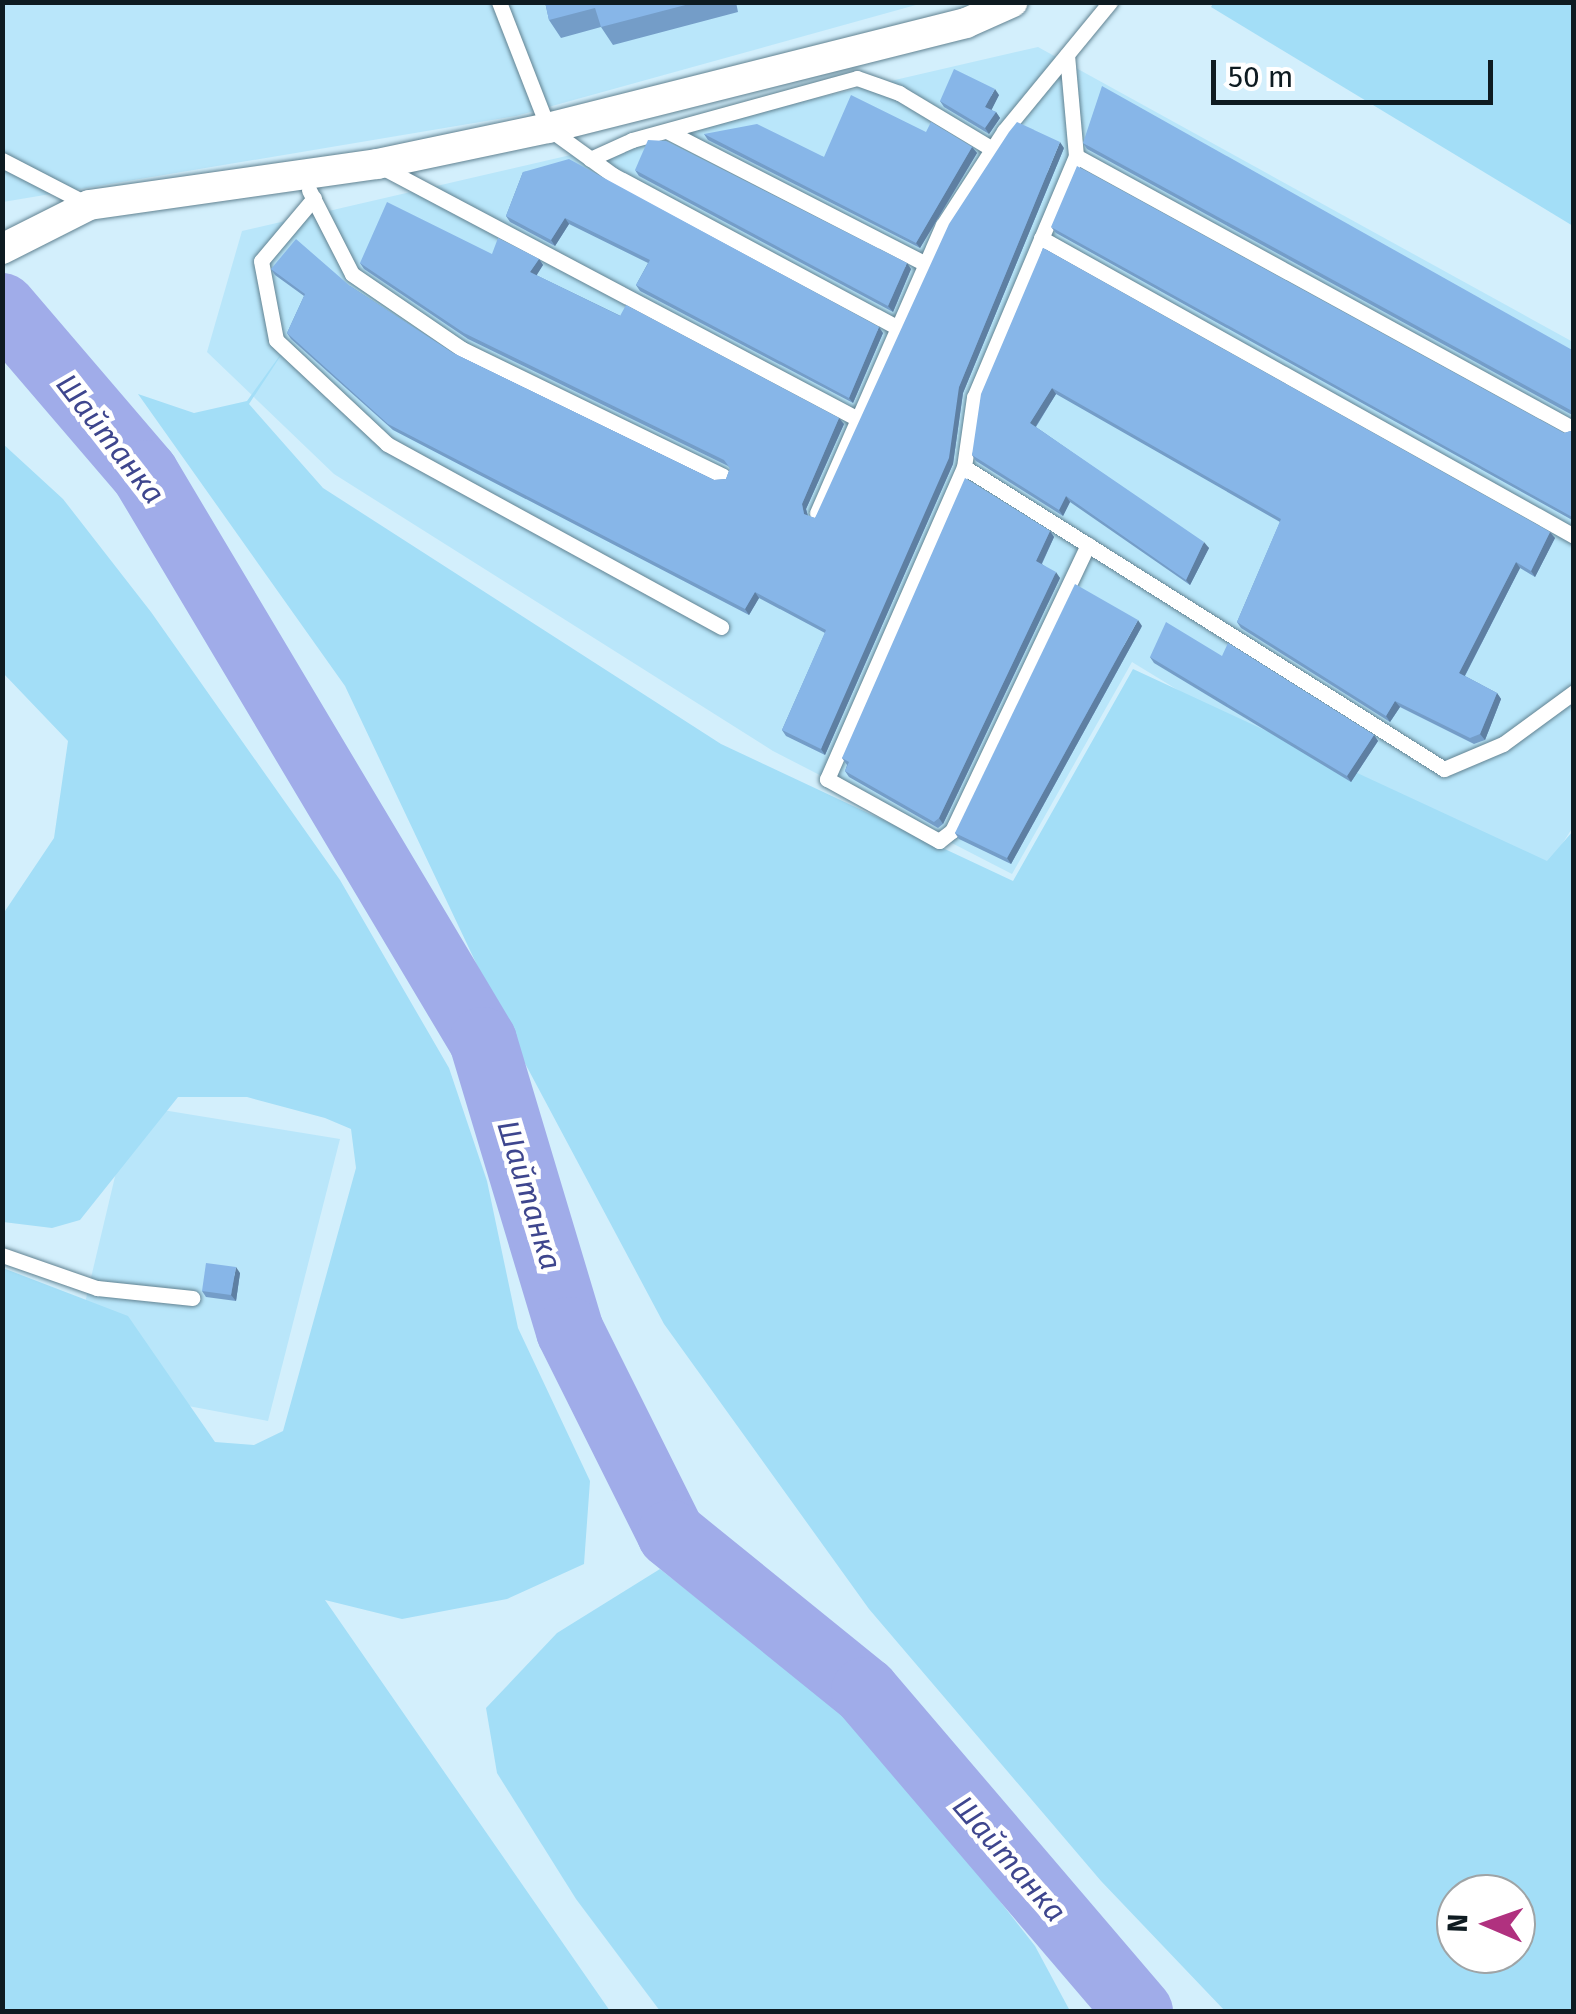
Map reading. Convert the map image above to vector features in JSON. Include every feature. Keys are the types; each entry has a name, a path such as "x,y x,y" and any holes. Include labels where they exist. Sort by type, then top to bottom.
{"street":[{"path":"2,249 90,205 307,186 378,164 548,128 960,12 1013,2"}],"lane":[{"path":"499,2 548,128 590,159 898,328"},
{"path":"817,513 943,224 994,150 1110,2"},
{"path":"1066,55 1076,156 974,397 964,467 828,779 844,793 939,841 952,831 1088,545"},
{"path":"590,159 667,132 857,78 899,93 994,150"},
{"path":"667,132 926,264"},
{"path":"1076,156 1574,429"},
{"path":"2,160 90,205"},
{"path":"378,164 858,419"},
{"path":"307,186 352,274 462,349 723,476"},
{"path":"307,186 261,262 276,340 387,444 721,627"},
{"path":"1041,238 1574,536"},
{"path":"964,467 1444,769 1503,744 1574,692"},
{"path":"2,1255 98,1288 192,1298"}],"shaded area":[{"path":"1214,2 1573,3 1573,226 1211,7"},
{"path":"3,3 923,3 516,116 3,202"},
{"path":"1038,47 1573,342 1573,827 1525,902 1132,662 1012,874 773,751 334,474 207,352 242,231"},
{"path":"291,340 249,404 323,488 721,744 1013,881 1133,669 1547,861 1573,831 1573,2011 1225,2011 1101,1881 869,1609 664,1324 511,1037 345,686 138,394 194,413 247,401"},
{"path":"2,443 63,499 151,612 340,880 449,1068 487,1181 518,1328 590,1481 584,1564 507,1599 402,1619 325,1600 610,2011 3,2011 3,1268 128,1316 215,1442 254,1445 283,1431 356,1168 351,1129 325,1118 247,1097 178,1097 80,1220 52,1228 3,1222 3,914 54,838 68,741 3,673"},
{"path":"132,1105 340,1139 268,1421 66,1383"},
{"path":"660,1569 868,1733 1035,1946 1070,2011 660,2011 576,1899 497,1773 486,1708 557,1633"}],"building":[{"path":"545,2 697,2 601,27 595,8 549,20"},
{"path":"954,69 995,89 985,107 996,112 985,128 940,101"},
{"path":"1102,86 1574,351 1574,412 1083,143"},
{"path":"851,95 926,132 931,122 972,147 916,243 704,134 757,124 824,157"},
{"path":"1017,122 1060,142 959,387 949,458 821,749 782,730 826,630 755,592 745,609 388,424 287,333 305,294 271,269 296,239 350,286 453,353 714,480 726,479 730,468 724,460 464,333 360,263 387,202 492,254 498,238 539,259 530,272 620,316 626,305 839,418 802,504 804,514 815,518 949,224"},
{"path":"648,140 666,141 907,263 888,306 635,170"},
{"path":"569,159 879,327 849,398 636,285 650,260 565,218 551,240 506,216 523,172"},
{"path":"1077,166 1564,433 1574,430 1574,518 1051,227"},
{"path":"1043,248 1550,532 1531,571 1516,562 1459,673 1497,693 1480,734 1470,738 1395,701 1386,716 1237,622 1281,519 1052,388 1030,423 1204,542 1186,580 1066,496 1059,510 972,455 981,394"},
{"path":"965,478 1050,531 1036,561 1056,572 934,822 845,771 849,762 842,758"},
{"path":"1075,584 1138,620 1007,858 955,833"},
{"path":"1166,622 1222,656 1228,643 1374,735 1347,776 1150,657"},
{"path":"206,1263 236,1267 231,1295 202,1291"}],"waterway":[{"name":"Шайтанка","path":"2,307 145,474 483,1041 570,1331 671,1534 865,1691 1139,2012"}]}
